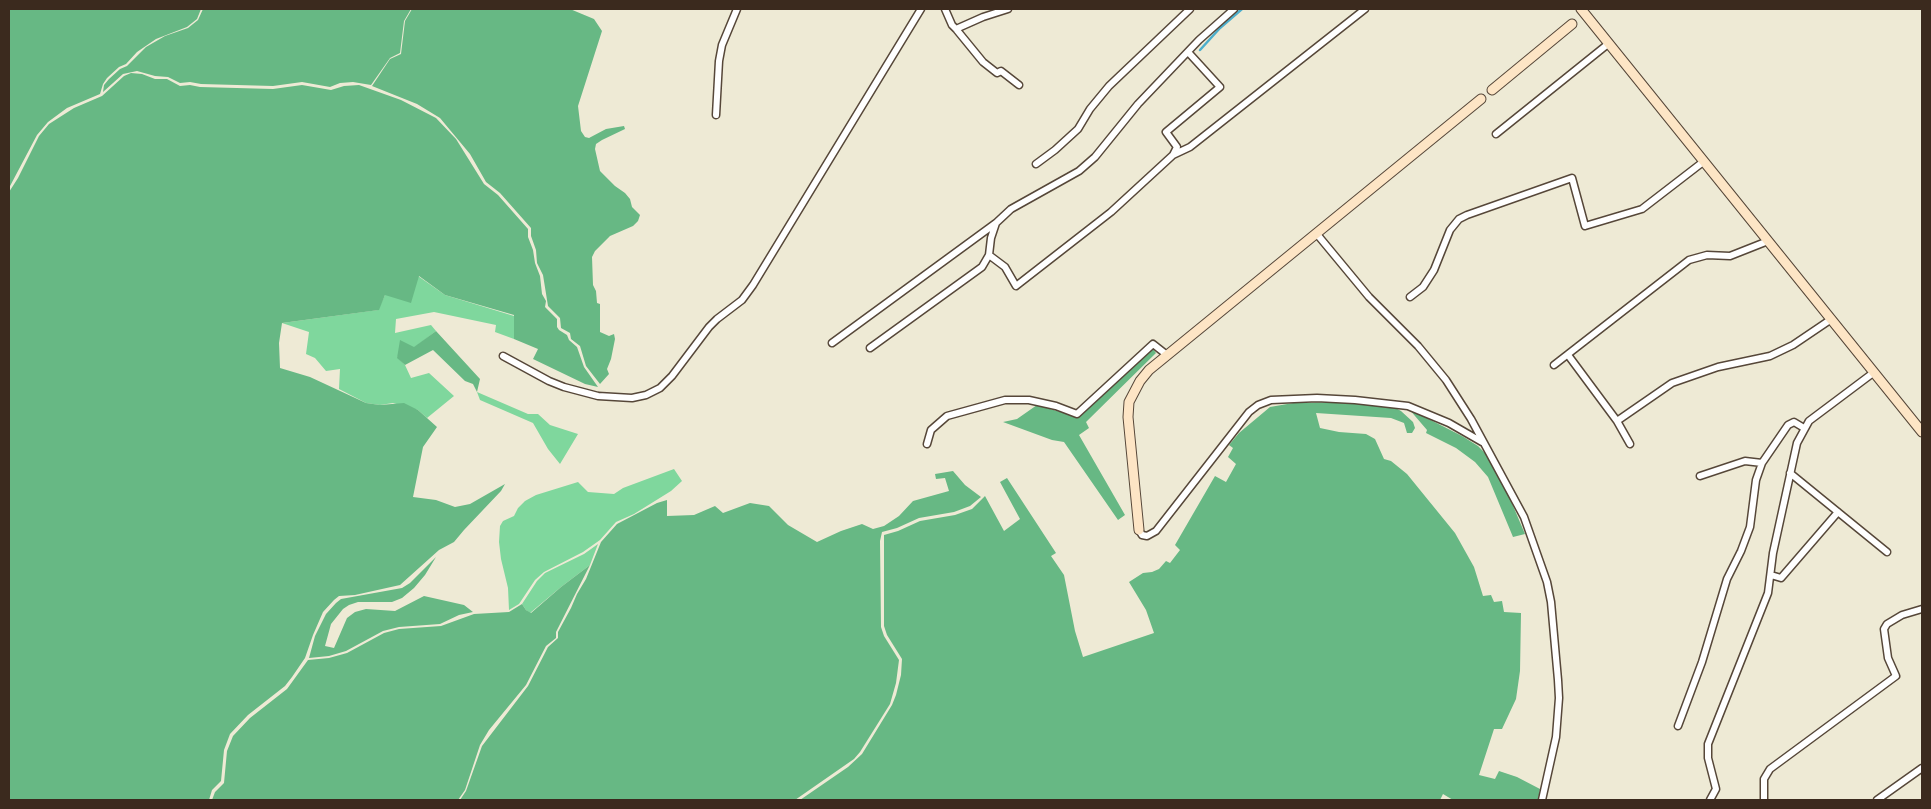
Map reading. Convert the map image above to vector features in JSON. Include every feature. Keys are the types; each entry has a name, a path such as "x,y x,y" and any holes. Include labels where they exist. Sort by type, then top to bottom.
{"street":[{"path":"716,115 720,54 722,44 737,9"},
{"path":"503,356 549,382 564,388 598,396 632,398 646,395 660,388 672,376 709,327 742,300 753,285 922,9"},
{"path":"945,9 952,25 983,62 997,72 1001,71 1019,86"},
{"path":"956,29 983,17 1008,9"},
{"path":"1036,164 1056,150 1078,129 1090,109 1109,86 1190,9"},
{"path":"832,342 996,223 1011,209 1079,171 1095,157 1138,104 1188,52 1234,9"},
{"path":"989,256 1005,267 1016,286 1111,212 1173,155 1190,147 1365,9"},
{"path":"1581,9 1922,432"},
{"path":"1492,90 1572,24"},
{"path":"1496,134 1608,44"},
{"path":"1173,155 1177,146 1166,132 1220,87 1188,52"},
{"path":"1481,99 1149,370 1140,381 1129,402 1128,417 1139,530 1142,536 1147,536 1156,531 1249,412 1258,405 1271,400 1317,398 1408,406 1449,423 1483,443"},
{"path":"1410,297 1423,287 1434,270 1450,230 1459,219 1572,178 1585,226 1642,209 1703,162"},
{"path":"870,348 982,266 989,256 996,223"},
{"path":"1316,233 1369,297 1433,364 1459,398 1524,517 1547,582 1551,602 1559,698 1556,737 1542,800"},
{"path":"1554,365 1689,260 1708,256 1730,256 1768,242"},
{"path":"1617,421 1672,383 1718,367 1770,356 1792,345 1830,320"},
{"path":"927,444 931,430 948,416 1005,400 1029,400 1056,406 1077,414 1154,344 1167,355"},
{"path":"1568,354 1617,421 1630,444"},
{"path":"1710,800 1716,789 1708,758 1708,744 1768,593 1772,553 1797,443 1809,421 1873,373"},
{"path":"1678,726 1702,662 1727,579 1750,527 1756,480 1762,463 1788,425 1794,422 1804,428"},
{"path":"1700,476 1745,461 1762,463"},
{"path":"1790,473 1887,552"},
{"path":"1771,575 1782,578 1838,512"},
{"path":"1764,800 1764,779 1770,769 1896,676 1888,658 1884,629 1887,624 1902,615 1922,609"},
{"path":"1877,800 1922,768"}],"green space":[{"path":"9,9 201,9 197,19 187,27 156,39 137,52 126,64 119,67 107,78 100,94 67,108 48,122 37,135 9,188"},
{"path":"203,9 411,9 404,21 400,53 390,58 371,85 353,82 340,83 330,87 302,82 273,86 180,83 168,77 137,71 123,74 103,92 104,85 109,79 120,69 127,66 146,47 165,36 188,28 198,20"},
{"path":"412,9 570,9 594,19 602,31 578,106 581,131 585,137 589,138 606,129 624,126 625,129 596,144 595,149 600,171 625,193 630,199 632,207 640,215 638,221 633,226 610,236 595,251 592,257 593,285 596,291 597,303 600,304 600,332 609,336 614,334 615,339 607,369 609,374 600,384 586,366 580,346 571,339 570,333 561,328 560,318 548,306 543,275 537,263 531,228 500,193 486,182 470,154 440,118 417,104 372,86 390,59 401,54 405,21"},
{"path":"131,73 142,74 155,79 167,79 180,86 273,89 302,85 331,90 344,86 359,85 401,100 436,118 456,139 484,184 498,195 528,229 528,237 540,276 542,294 546,301 545,307 557,319 559,330 567,335 569,340 577,347 584,367 598,387 585,384 533,359 538,349 514,339 514,315 445,295 419,276 411,303 385,295 379,310 282,323 279,343 280,368 310,377 366,403 380,405 404,403 418,410 437,427 423,447 413,497 436,500 455,507 470,504 505,484 501,491 454,542 439,550 400,585 355,595 339,596 334,600 323,612 305,658 292,677 285,686 248,715 230,734 224,750 221,781 212,790 209,800 9,800 9,192 39,136 49,124 74,108 102,96 124,76"},
{"path":"418,276 445,295 514,316 514,339 495,332 496,325 434,312 396,319 395,333 431,325 436,331 414,348 397,357 405,365 411,378 429,373 454,396 427,418 418,410 393,403 380,405 366,403 339,389 340,369 326,371 315,358 306,354 309,332 282,323 378,310 385,295"},
{"path":"436,331 480,379 477,392 473,384 465,381 433,350 405,365 397,358 400,340 414,347"},
{"path":"1153,349 1156,353 1086,422 1089,428 1079,435 1125,515 1118,520 1064,442 1052,440 1003,422 1017,419 1037,405 1077,417"},
{"path":"477,392 528,414 538,414 550,425 578,434 560,464 548,449 533,423 480,400"},
{"path":"1346,402 1392,406 1413,422 1415,428 1412,433 1407,433 1404,423 1391,418 1316,413 1320,428 1339,432 1366,434 1375,439 1384,459 1391,461 1407,474 1455,533 1474,567 1483,596 1491,595 1494,602 1502,601 1504,612 1521,613 1520,671 1516,699 1502,729 1494,729 1479,775 1495,779 1499,771 1517,777 1540,789 1538,800 1453,800 1443,794 1440,800 800,800 848,767 862,754 892,705 896,695 901,675 902,659 887,635 884,626 884,535 920,521 955,515 972,509 985,496 1004,531 1020,519 1000,482 1007,478 1056,553 1051,556 1064,575 1075,631 1083,657 1154,633 1146,610 1129,582 1143,573 1159,569 1166,561 1170,563 1180,550 1175,545 1215,476 1226,482 1236,464 1228,457 1233,448 1229,445 1239,433 1270,407 1293,403"},
{"path":"1409,409 1462,436 1478,446 1487,455 1508,494 1525,534 1513,537 1488,477 1475,462 1456,448 1426,433 1427,430"},
{"path":"674,469 682,481 671,491 634,514 616,522 600,540 583,552 544,572 535,580 519,604 509,610 508,588 499,542 500,526 503,521 514,516 518,508 525,501 536,495 578,482 588,492 614,494 623,488"},
{"path":"953,471 965,485 981,497 970,506 954,512 919,518 897,528 882,532 880,541 881,627 884,636 899,660 896,683 890,704 854,759 795,800 460,800 466,791 482,746 528,686 548,647 558,638 558,632 586,579 601,542 617,524 657,503 667,500 667,516 694,515 715,506 723,513 750,503 769,506 788,525 817,542 862,524 873,529 884,526 899,516 913,501 949,491 945,478 936,479 935,474"},
{"path":"598,544 590,565 530,613 526,610 522,604 537,581 545,573 584,554"},
{"path":"436,557 425,575 402,598 392,602 358,602 343,609 331,624 325,646 334,648 347,618 355,612 366,609 395,611 424,596 464,605 473,612 459,615 440,624 399,627 383,631 346,651 329,656 309,658 315,636 326,614 341,599 402,588 410,583"},
{"path":"590,565 556,632 556,638 546,646 526,685 489,730 480,745 465,790 458,800 212,800 215,792 224,783 227,751 233,736 250,718 287,689 308,660 329,658 347,653 384,633 399,629 441,626 474,614 509,612 522,604 531,613"}],"waterway":[{"path":"1200,50 1220,28 1242,9"}]}
